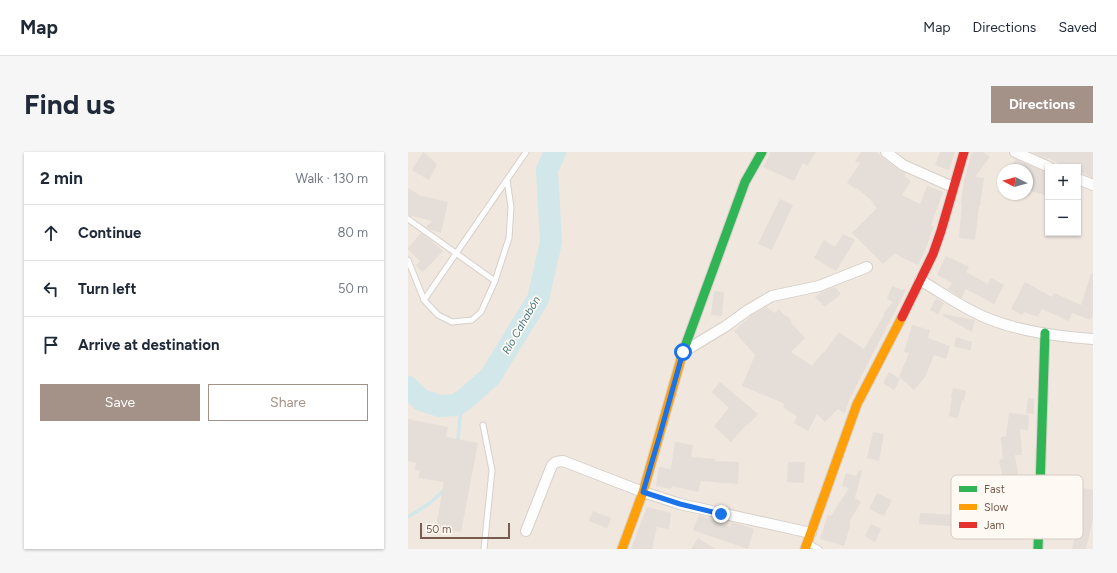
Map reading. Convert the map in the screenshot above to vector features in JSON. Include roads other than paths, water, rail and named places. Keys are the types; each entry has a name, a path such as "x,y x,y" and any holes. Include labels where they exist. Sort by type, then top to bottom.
{"street":[{"path":"622,549 643,492 683,352 745,182 762,152"},
{"path":"886,152 903,165 953,187"},
{"path":"526,531 552,466 556,462 562,461 643,492 808,541 857,404 902,319 933,254 964,152"},
{"path":"1015,152 1045,165"},
{"path":"1081,180 1093,185"},
{"path":"683,352 772,296 818,286 867,267"},
{"path":"920,280 971,311 1006,325 1044,333 1093,339"},
{"path":"1040,475 1044,333"},
{"path":"1038,539 1038,549"}],"lane":[{"path":"424,300 526,152"},
{"path":"408,260 424,300 438,315 452,322 472,320 481,312 495,281 509,238 511,207 507,180"},
{"path":"408,219 495,281"},
{"path":"483,425 492,470 484,549"},
{"path":"808,541 819,549"}],"waterway":[{"name":"Río Cahabón","path":"408,387 421,400 440,406 456,405 490,377 538,299 551,242 547,170 555,152"},
{"path":"458,439 460,417 465,399"},
{"path":"408,517 430,503 443,491"}]}
